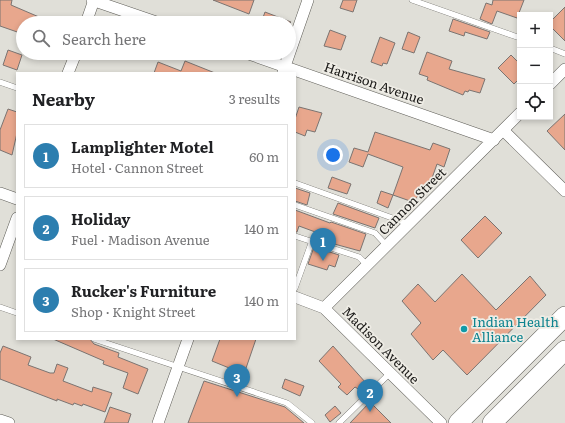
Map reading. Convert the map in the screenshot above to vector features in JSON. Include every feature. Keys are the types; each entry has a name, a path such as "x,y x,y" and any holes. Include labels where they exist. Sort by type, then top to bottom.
{"highway":[{"path":"458,423 565,316"},
{"path":"492,423 565,350"}],"street":[{"path":"88,16 93,0 139,16"},
{"path":"296,35 308,0"},
{"path":"68,72 73,60"},
{"name":"Harrison Avenue","path":"262,60 284,70"},
{"path":"284,70 287,60"},
{"path":"553,81 565,69"},
{"name":"Harrison Avenue","path":"296,74 494,140"},
{"name":"Cannon Street","path":"324,308 517,116"},
{"path":"503,130 565,191"},
{"path":"0,194 16,199"},
{"path":"0,265 16,221"},
{"name":"Madison Avenue","path":"296,297 324,308 441,423"},
{"path":"158,423 188,340"},
{"path":"0,420 9,423"}],"lane":[{"path":"412,0 517,37"},
{"path":"553,49 565,54"},
{"path":"0,82 16,88"},
{"path":"296,183 409,224"},
{"path":"296,205 375,232 387,246"},
{"path":"296,236 359,257 367,265"},
{"path":"296,285 312,241"},
{"path":"0,307 16,313"},
{"path":"97,340 287,403 312,423"},
{"path":"339,423 390,373"}],"building":[{"path":"0,0 12,0 11,5 37,16 16,16 16,32 0,26"},
{"path":"213,0 254,0 249,14"},
{"path":"343,0 357,0 353,12 340,8"},
{"path":"493,0 524,0 519,12 517,12 517,18 497,11 492,24 480,19 486,3 492,5"},
{"path":"565,7 565,41 553,29 553,19"},
{"path":"265,12 275,16 264,16"},
{"path":"453,19 490,32 487,39 465,32 464,36 449,31"},
{"path":"330,30 346,36 341,50 324,46"},
{"path":"408,32 420,37 414,53 402,49"},
{"path":"380,37 395,43 387,64 383,63 382,66 371,62"},
{"path":"8,50 16,53 16,60 20,60 17,70 3,65"},
{"path":"427,52 452,61 449,69 485,79 480,93 469,90 468,92 465,91 463,95 427,80 428,77 419,74"},
{"path":"511,55 517,61 517,81 514,84 498,68"},
{"path":"185,61 212,72 154,72 158,62 181,71"},
{"path":"299,107 322,113 315,132 307,130 305,136 296,132 296,116"},
{"path":"8,109 16,112 16,137 12,155 0,150 0,130"},
{"path":"565,114 565,150 547,131"},
{"path":"375,132 430,150 433,143 450,149 444,167 437,164 431,181 413,202 393,195 403,167 368,154 363,167 349,162 354,148 368,152"},
{"path":"332,177 351,184 347,194 328,188"},
{"path":"296,188 310,193 307,205 296,201"},
{"path":"381,191 393,195 388,208 377,203"},
{"path":"338,203 379,218 375,228 333,214"},
{"path":"296,210 366,234 360,251 316,239 318,233 299,226 297,232"},
{"path":"485,216 502,233 478,258 461,240"},
{"path":"314,247 339,255 335,267 329,265 327,270 308,264"},
{"name":"Indian Health Alliance","path":"462,274 496,310 530,276 546,295 467,375 443,350 433,360 411,334 421,323 402,301 418,284 435,302"},
{"path":"55,340 91,340 94,344 119,353 118,357 148,369 138,394 123,388 128,373 103,364 104,361"},
{"path":"220,340 256,340 244,374 212,361"},
{"path":"3,346 31,357 28,365 50,373 54,373 57,364 68,368 63,381 92,392 93,387 112,393 105,412 83,404 82,406 74,403 73,405 57,399 57,401 0,379 0,353"},
{"path":"333,346 366,383 360,390 355,387 347,395 338,387 341,384 319,361"},
{"path":"285,379 304,386 300,396 282,388"},
{"path":"204,381 285,407 304,423 188,423"},
{"path":"370,402 391,423 350,423"},
{"path":"335,406 341,413 330,422 325,415"},
{"path":"110,407 131,414 128,423 104,423"}],"place":[{"name":"Lamplighter Motel","path":"323,261"},
{"name":"Indian Health Alliance","path":"464,329"},
{"name":"Rucker's Furniture","path":"237,397"},
{"name":"Holiday","path":"370,412"}]}
